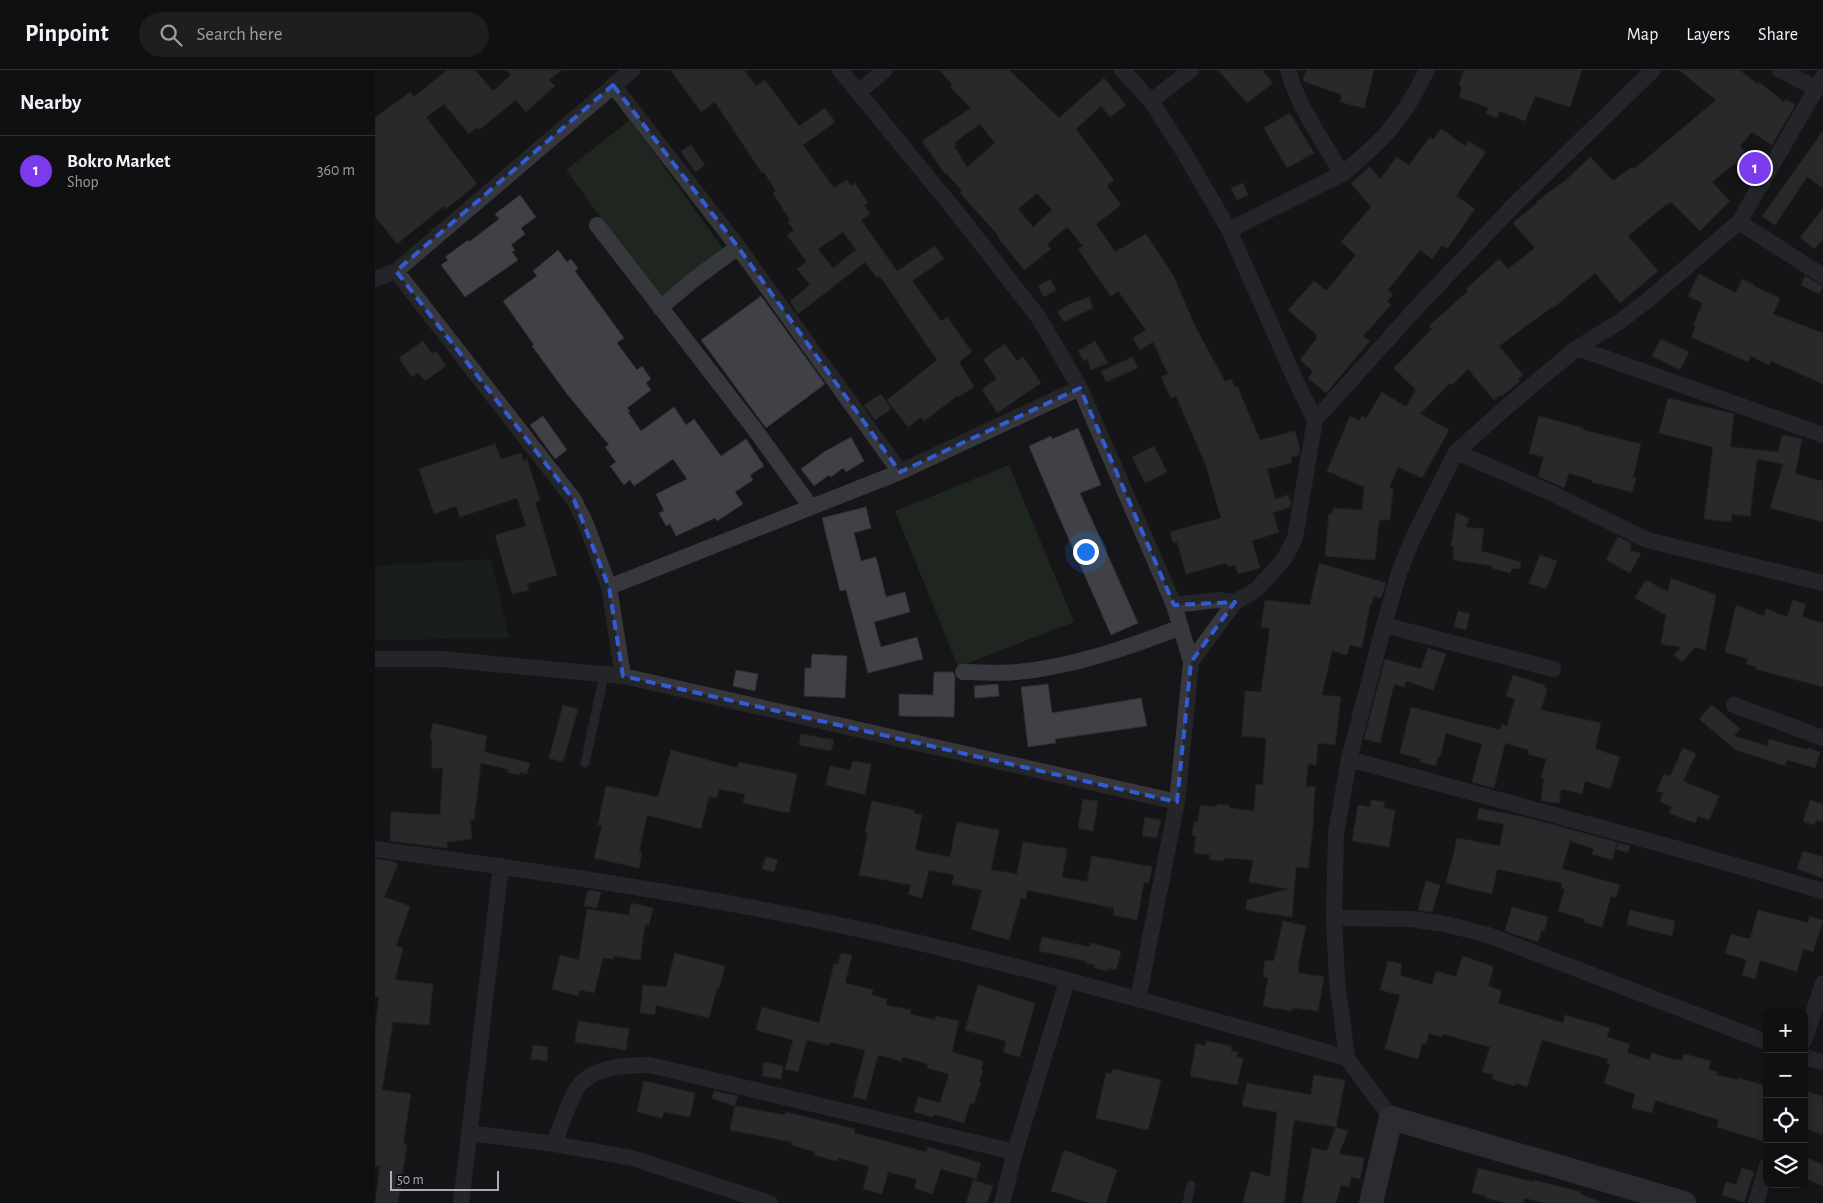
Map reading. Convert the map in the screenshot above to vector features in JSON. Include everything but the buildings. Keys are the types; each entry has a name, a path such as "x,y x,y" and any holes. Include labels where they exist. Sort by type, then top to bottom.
{"street":[{"path":"375,279 396,271 631,70"},
{"path":"840,70 958,214 1039,318 1080,388 1174,604 1191,662 1177,802 1138,999"},
{"path":"858,92 885,70"},
{"path":"1122,70 1151,102 1185,154 1229,230 1315,420"},
{"path":"1151,102 1191,70"},
{"path":"1288,70 1294,90 1306,115 1342,174"},
{"path":"1229,230 1342,174 1366,155 1405,110 1427,70"},
{"path":"1191,662 1235,602 1256,590 1270,576 1284,559 1295,538 1315,420 1419,305 1514,205 1653,70"},
{"path":"1684,1203 1391,1118 1347,1058 1337,980 1335,918 1336,833 1349,759 1399,573 1412,540 1456,452 1577,348 1619,322 1739,222 1820,83 1780,70"},
{"path":"613,85 738,247 900,472"},
{"path":"1739,222 1823,276"},
{"path":"597,225 753,427 811,507"},
{"path":"660,308 692,281 738,247"},
{"path":"396,271 574,500 586,524 609,587 623,676"},
{"path":"1577,348 1823,435"},
{"path":"609,587 900,472 1080,388"},
{"path":"1456,452 1547,491 1647,540 1823,583"},
{"path":"1174,604 1217,600 1235,602"},
{"path":"1384,625 1553,669"},
{"path":"963,672 1017,672 1061,665 1139,644 1181,627"},
{"path":"375,659 441,659 623,676 1177,802"},
{"path":"1735,705 1823,738"},
{"path":"1349,759 1675,848 1823,891"},
{"path":"375,848 704,898 902,939 1138,999 1347,1058"},
{"path":"461,1203 501,866"},
{"path":"1335,918 1411,919 1445,924 1488,935 1763,1040"},
{"path":"1002,1203 1015,1152 1067,981"},
{"path":"1808,1029 1823,983"},
{"path":"1808,1057 1823,1062"},
{"path":"554,1144 577,1089 592,1075 609,1068 650,1065 1015,1152"},
{"path":"1371,1203 1391,1118"},
{"path":"470,1133 554,1144 632,1158 770,1203"},
{"path":"1756,1203 1763,1179"}],"lane":[{"path":"585,763 604,675"},
{"path":"1187,1203 1191,1185"}],"highlighted area":[{"path":"613,85 738,247 900,472 1080,388 1174,605 1235,602 1191,662 1177,802 623,676 609,587 574,500 396,271"}],"shaded area":[{"path":"630,120 727,254 661,300 566,170"},
{"path":"1009,465 1074,622 958,667 895,511"},
{"path":"491,559 509,638 375,640 375,566"}],"place":[{"name":"Bokro Market","path":"1755,168"}]}
